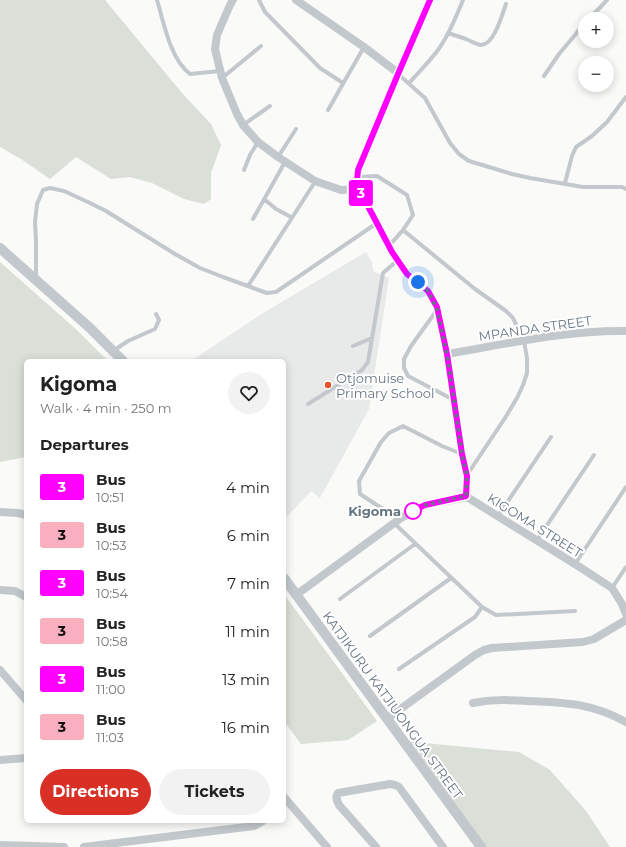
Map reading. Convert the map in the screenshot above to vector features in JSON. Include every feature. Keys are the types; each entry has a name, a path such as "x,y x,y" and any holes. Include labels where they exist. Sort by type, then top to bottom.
{"street":[{"path":"233,0 217,35 215,49 221,74 243,125 258,142 285,162 316,181 342,190 359,189"},
{"path":"296,0 364,47 398,74"},
{"path":"430,0 358,170 358,177 359,189 389,246 407,274 428,291 437,309 447,354 462,454 467,476 466,496"},
{"path":"0,248 90,328 121,359"},
{"name":"MPANDA STREET","path":"447,354 579,333 601,331 626,332"},
{"name":"KIGOMA STREET","path":"296,595 397,520 425,505 466,496 612,588 622,604 626,614"},
{"path":"0,512 24,514"},
{"name":"KATJIKURU KATJIUONGUA STREET","path":"286,581 388,718 481,847"},
{"path":"0,590 15,591 24,596"},
{"path":"388,718 484,650 492,648 583,642 594,639 626,620"},
{"path":"0,670 24,698"},
{"path":"473,703 489,700 574,704 597,708 626,722"},
{"path":"0,760 24,758"},
{"path":"376,847 339,805 336,800 338,793 390,784 399,787 443,847"},
{"path":"286,802 327,847"},
{"path":"84,847 254,826 259,823"},
{"path":"0,845 64,847"}],"lane":[{"path":"157,0 171,45 183,69 190,74 221,74 261,46"},
{"path":"259,0 265,12 320,68 343,83"},
{"path":"409,83 437,52 448,33 463,0"},
{"path":"596,12 608,0"},
{"path":"448,33 482,45 488,42 495,32 506,4"},
{"path":"544,76 559,54 578,31"},
{"path":"328,110 364,47"},
{"path":"398,74 425,98 450,143 459,154 469,161 512,174 583,187 622,187 626,189"},
{"path":"564,183 576,148 608,122 626,97"},
{"path":"243,125 270,106"},
{"path":"278,157 296,129"},
{"path":"244,170 250,155 258,142"},
{"path":"253,219 285,162"},
{"path":"358,177 377,176 407,196 413,215 403,230 389,246"},
{"path":"248,286 291,217 316,181"},
{"path":"36,280 35,222 37,204 43,190 50,188 64,191 106,211 200,268 267,293 276,292 377,224"},
{"path":"264,199 276,209 291,217"},
{"path":"403,230 475,289 506,311 513,318 524,341 527,358 527,373 523,385 505,418 467,476"},
{"path":"308,404 362,370 368,362 384,273 398,260"},
{"path":"437,309 411,346 404,359 404,368 408,376 454,400"},
{"path":"113,351 128,341 155,329 159,320 156,314"},
{"path":"353,346 372,338"},
{"path":"462,454 442,446 403,426 389,433 381,442 359,481 360,494 397,520 415,544 482,607 496,615 575,611"},
{"path":"498,516 551,437"},
{"path":"537,540 594,455"},
{"path":"575,564 626,487"},
{"path":"340,599 415,544"},
{"path":"612,588 626,567"},
{"path":"370,636 451,578"},
{"path":"399,668 475,617 482,607"}],"shaded area":[{"path":"0,0 105,0 182,93 211,124 221,145 211,173 211,199 204,204 184,199 152,183 130,177 111,179 76,157 50,179 21,159 0,147"},
{"name":"Otjomuise Primary School","path":"366,252 372,262 373,271 389,278 369,409 320,498 311,491 286,518 286,359 194,359 263,313"},
{"path":"0,262 78,331 106,359 24,359 24,457 0,462"},
{"path":"286,597 377,721 348,740 301,744 286,724"},
{"path":"404,741 519,752 550,770 586,811 610,847 481,847"}],"bus line":[{"name":"3","path":"413,511 425,505 466,496 467,476 462,454 447,354 437,307 428,291 407,274 392,252 359,189 357,181 358,170 430,0"}],"place":[{"name":"Otjomuise Primary School","path":"328,385"},
{"name":"Kigoma","path":"413,511"}],"route":[{"path":"413,511 425,505 466,496 467,476 462,454 447,354 437,307 428,291 418,282"}]}
